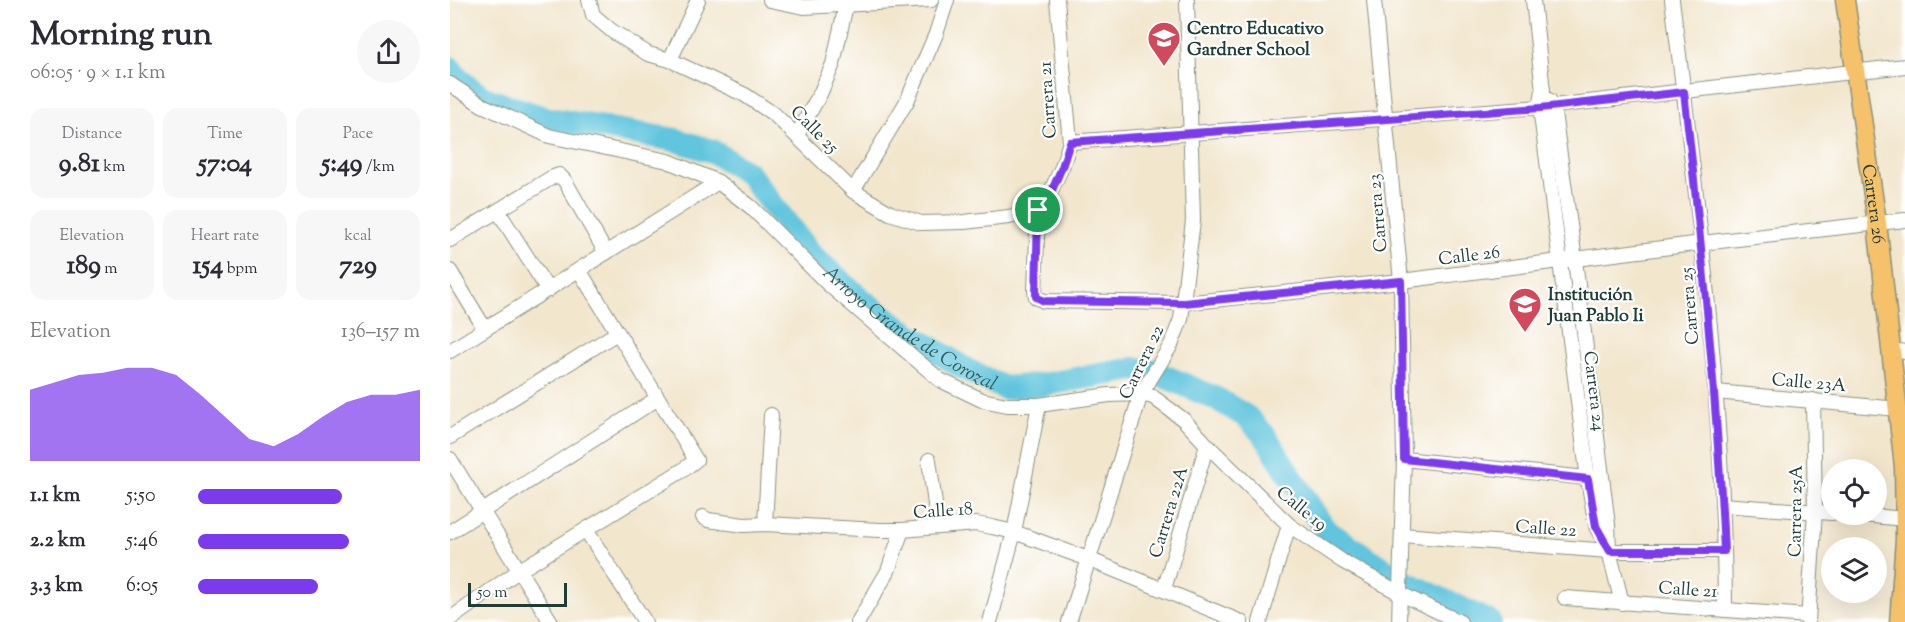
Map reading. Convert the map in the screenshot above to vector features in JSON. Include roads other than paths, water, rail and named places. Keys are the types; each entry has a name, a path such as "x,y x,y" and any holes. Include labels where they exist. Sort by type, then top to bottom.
{"main road":[{"name":"Carrera 26","path":"1845,0 1898,351 1898,409 1904,467 1905,519 1903,598 1899,622"}],"street":[{"name":"Calle 25","path":"589,0 593,15 612,31 648,54 670,60 745,95 775,115 853,191 890,213 921,223 964,222 1009,217 1038,210"},
{"path":"670,60 698,0"},
{"path":"770,0 804,7 931,0"},
{"path":"853,191 907,101 936,34 947,0"},
{"name":"Carrera 21","path":"1038,210 1050,195 1070,142 1057,0"},
{"name":"Carrera 22","path":"1069,622 1141,394 1171,345 1181,319 1193,221 1187,0"},
{"name":"Carrera 23","path":"1374,0 1401,281 1404,459 1400,622"},
{"name":"Carrera 24","path":"1533,0 1544,91 1575,260 1595,479 1596,526 1610,551 1622,603"},
{"name":"Carrera 25","path":"1672,0 1702,243 1716,392 1725,610"},
{"path":"797,135 820,94 833,64 846,5"},
{"path":"1070,142 1547,107 1905,66"},
{"path":"450,84 482,105 549,136 668,161 718,182 751,207 829,285 940,380 982,400 1007,405 1039,405 1109,395 1141,394"},
{"name":"Carrera 24","path":"1547,107 1560,261 1595,479"},
{"path":"450,240 551,178 559,176 565,181 606,253"},
{"path":"450,351 718,182"},
{"name":"Calle 26","path":"1038,210 1036,297 1044,301 1184,303 1401,281 1905,220"},
{"path":"498,211 548,290"},
{"path":"450,619 520,570 696,460 579,270"},
{"path":"450,271 485,329"},
{"path":"450,437 617,333"},
{"name":"Calle 23A","path":"1716,392 1898,409"},
{"name":"Calle 19","path":"1141,394 1166,405 1184,420 1289,525 1342,561 1401,589 1461,622"},
{"path":"450,532 658,398"},
{"name":"Carrera 25A","path":"1808,619 1815,511 1813,400"},
{"path":"990,622 1014,532 1039,405"},
{"path":"765,524 771,415"},
{"name":"Carrera 22A","path":"1164,589 1207,445"},
{"path":"450,459 551,622"},
{"path":"1404,459 1595,479"},
{"path":"929,460 938,526"},
{"path":"1722,505 1821,512"},
{"name":"Calle 18","path":"703,517 721,523 744,525 902,530 976,524 1014,532 1088,558 1241,622"},
{"path":"1887,517 1905,519"},
{"path":"1260,622 1289,525"},
{"path":"586,530 645,622"},
{"path":"858,622 888,571 902,530"},
{"name":"Calle 22","path":"1402,535 1610,551 1724,551"},
{"name":"Calle 21","path":"1566,598 1808,619"}],"waterway":[{"name":"Arroyo Grande de Corozal","path":"450,68 458,79 483,98 544,118 676,140 712,151 748,173 810,254 863,301 901,329 967,370 1004,388 1041,385 1134,369 1150,370 1217,399 1247,417 1265,436 1325,530 1401,580 1490,622"}],"place":[{"name":"Centro Educativo Gardner School","path":"1164,67"},
{"name":"Institución Juan Pablo Ii","path":"1525,333"}]}
